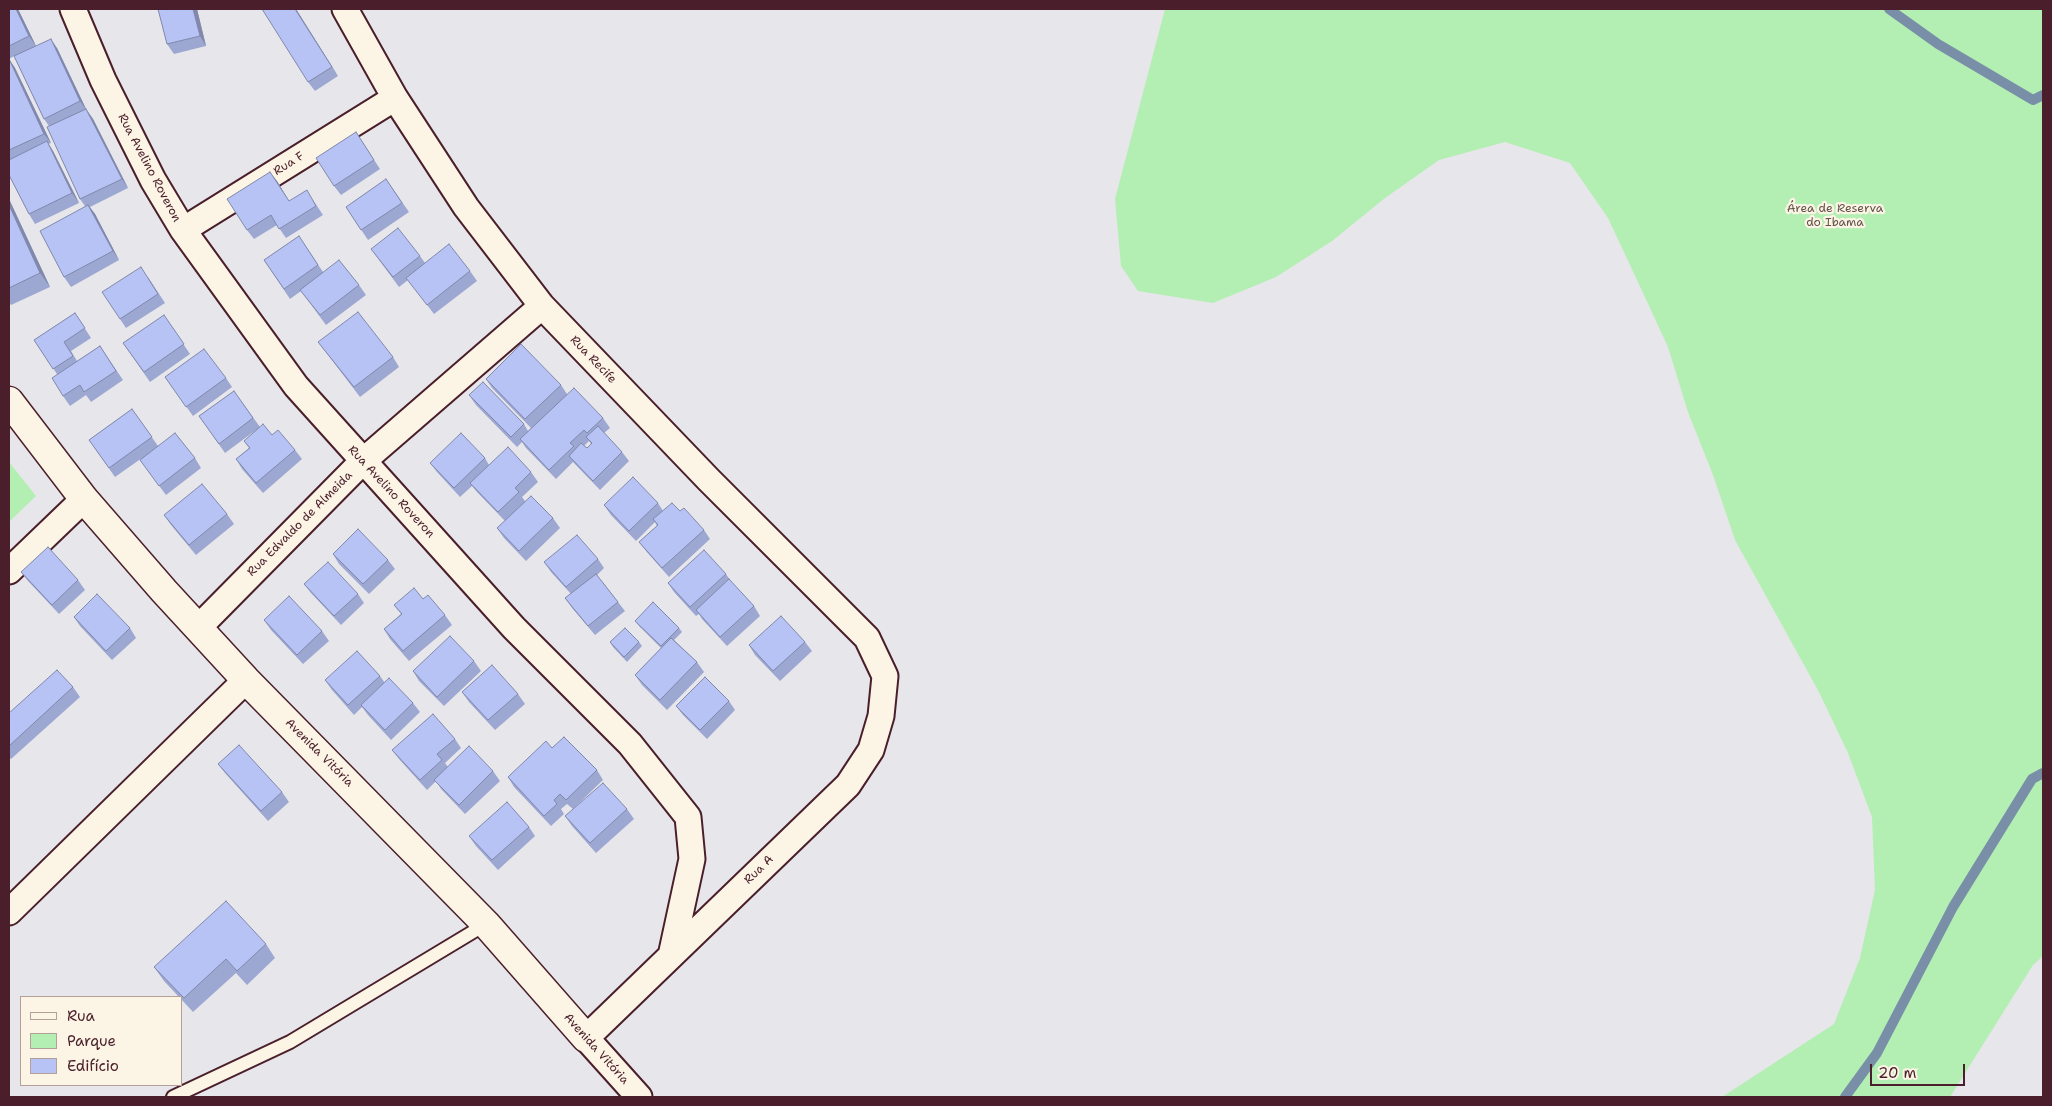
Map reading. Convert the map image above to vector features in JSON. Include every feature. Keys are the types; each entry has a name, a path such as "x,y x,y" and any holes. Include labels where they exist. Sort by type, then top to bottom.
{"street":[{"name":"Rua Avelino Roveron","path":"74,9 107,89 153,180 183,230 296,386 362,462 514,628 630,744 688,817 692,859 671,956"},
{"name":"Rua Recife","path":"345,9 395,98 466,207 542,306 702,473 867,638 884,676"},
{"name":"Rua F","path":"183,230 395,98"},
{"name":"Rua Edvaldo de Almeida","path":"198,628 362,462 542,306"},
{"name":"Avenida Vitória","path":"9,401 84,498 198,628 246,680 486,924 639,1097"},
{"path":"9,571 84,498"},
{"name":"Rua A","path":"586,1038 848,785 871,750 881,716 884,676"},
{"path":"9,912 246,680"}],"lane":[{"path":"173,1097 290,1042 486,924"}],"green space":[{"name":"Área de Reserva do Ibama","path":"1165,9 2043,9 2043,956 2033,965 1950,1097 1722,1097 1834,1024 1860,958 1875,890 1872,817 1848,753 1819,692 1735,540 1713,475 1688,412 1668,347 1608,218 1570,163 1505,142 1439,160 1385,198 1332,241 1276,277 1213,303 1138,291 1121,266 1115,199"},
{"path":"9,462 36,496 9,522"}],"building":[{"path":"9,9 16,9 29,36 9,46"},
{"path":"158,9 193,9 200,36 167,44"},
{"path":"262,9 295,9 332,67 308,82"},
{"path":"51,39 80,101 44,119 14,56"},
{"path":"9,59 44,134 9,150"},
{"path":"86,109 122,179 80,199 47,127"},
{"path":"356,132 374,160 334,186 316,158"},
{"path":"47,141 72,193 29,214 9,175 9,160"},
{"path":"270,172 289,201 307,190 316,206 279,229 271,215 247,230 227,199"},
{"path":"386,179 402,203 361,230 346,207"},
{"path":"9,205 40,273 9,288"},
{"path":"88,205 113,251 64,277 40,231"},
{"path":"398,228 420,256 393,277 371,249"},
{"path":"299,236 318,265 284,289 264,260"},
{"path":"449,244 470,271 427,305 406,278"},
{"path":"339,260 359,285 320,315 300,290"},
{"path":"141,267 158,294 120,319 102,292"},
{"path":"358,312 393,357 354,387 318,342"},
{"path":"75,313 85,328 64,342 73,356 53,369 34,340"},
{"path":"164,315 184,344 144,372 123,343"},
{"path":"521,344 561,385 525,419 486,379"},
{"path":"100,346 116,371 84,392 80,385 63,396 52,378"},
{"path":"204,349 226,378 186,407 165,377"},
{"path":"483,382 524,424 511,437 469,395"},
{"path":"574,388 603,418 587,433 584,430 570,443 574,446 549,470 520,439"},
{"path":"234,391 253,418 219,444 199,416"},
{"path":"132,409 152,437 109,468 89,440"},
{"path":"263,424 272,435 278,430 295,450 256,483 236,459 250,448 244,441"},
{"path":"598,426 622,452 593,481 569,456 581,443 587,448 592,443 586,437"},
{"path":"175,433 195,458 159,486 140,460"},
{"path":"461,433 485,458 454,488 430,463"},
{"path":"508,447 531,472 515,488 519,492 498,512 470,483"},
{"path":"633,477 658,503 629,531 604,505"},
{"path":"202,484 227,514 189,545 164,515"},
{"path":"531,496 553,518 519,551 497,528"},
{"path":"672,503 680,511 684,508 704,530 662,568 639,542 658,525 653,519"},
{"path":"358,529 388,560 363,584 333,554"},
{"path":"577,535 598,559 566,587 544,562"},
{"path":"48,547 78,580 52,605 21,572"},
{"path":"704,550 726,574 690,607 668,583"},
{"path":"328,562 358,594 334,616 304,584"},
{"path":"596,574 618,602 588,626 565,598"},
{"path":"729,579 754,606 720,637 696,610"},
{"path":"414,588 423,599 428,595 445,615 403,651 384,629 402,614 394,605"},
{"path":"97,594 130,628 106,651 74,617"},
{"path":"289,596 322,631 297,655 264,620"},
{"path":"653,602 679,628 661,646 635,621"},
{"path":"781,616 805,642 773,671 749,645"},
{"path":"625,628 639,642 624,657 610,642"},
{"path":"450,636 474,661 437,697 413,671"},
{"path":"671,638 697,662 660,700 635,675"},
{"path":"357,651 380,676 348,705 325,680"},
{"path":"492,665 518,694 488,720 462,692"},
{"path":"57,670 73,687 9,746 9,713"},
{"path":"705,677 729,701 700,730 676,706"},
{"path":"389,678 413,703 385,730 361,705"},
{"path":"433,714 455,739 437,754 442,760 420,780 392,750"},
{"path":"564,737 597,770 566,800 560,794 554,800 557,804 544,816 508,777 546,741 552,748"},
{"path":"239,745 282,792 261,811 218,764"},
{"path":"469,746 493,771 459,805 434,780"},
{"path":"603,783 627,809 590,843 565,816"},
{"path":"507,802 529,827 492,860 469,836"},
{"path":"226,901 266,944 237,971 226,959 184,998 154,967"}],"waterway":[{"path":"1889,9 1938,44 2033,100 2043,95"},
{"path":"1845,1097 1877,1053 1953,907 2032,779 2043,773"}]}
